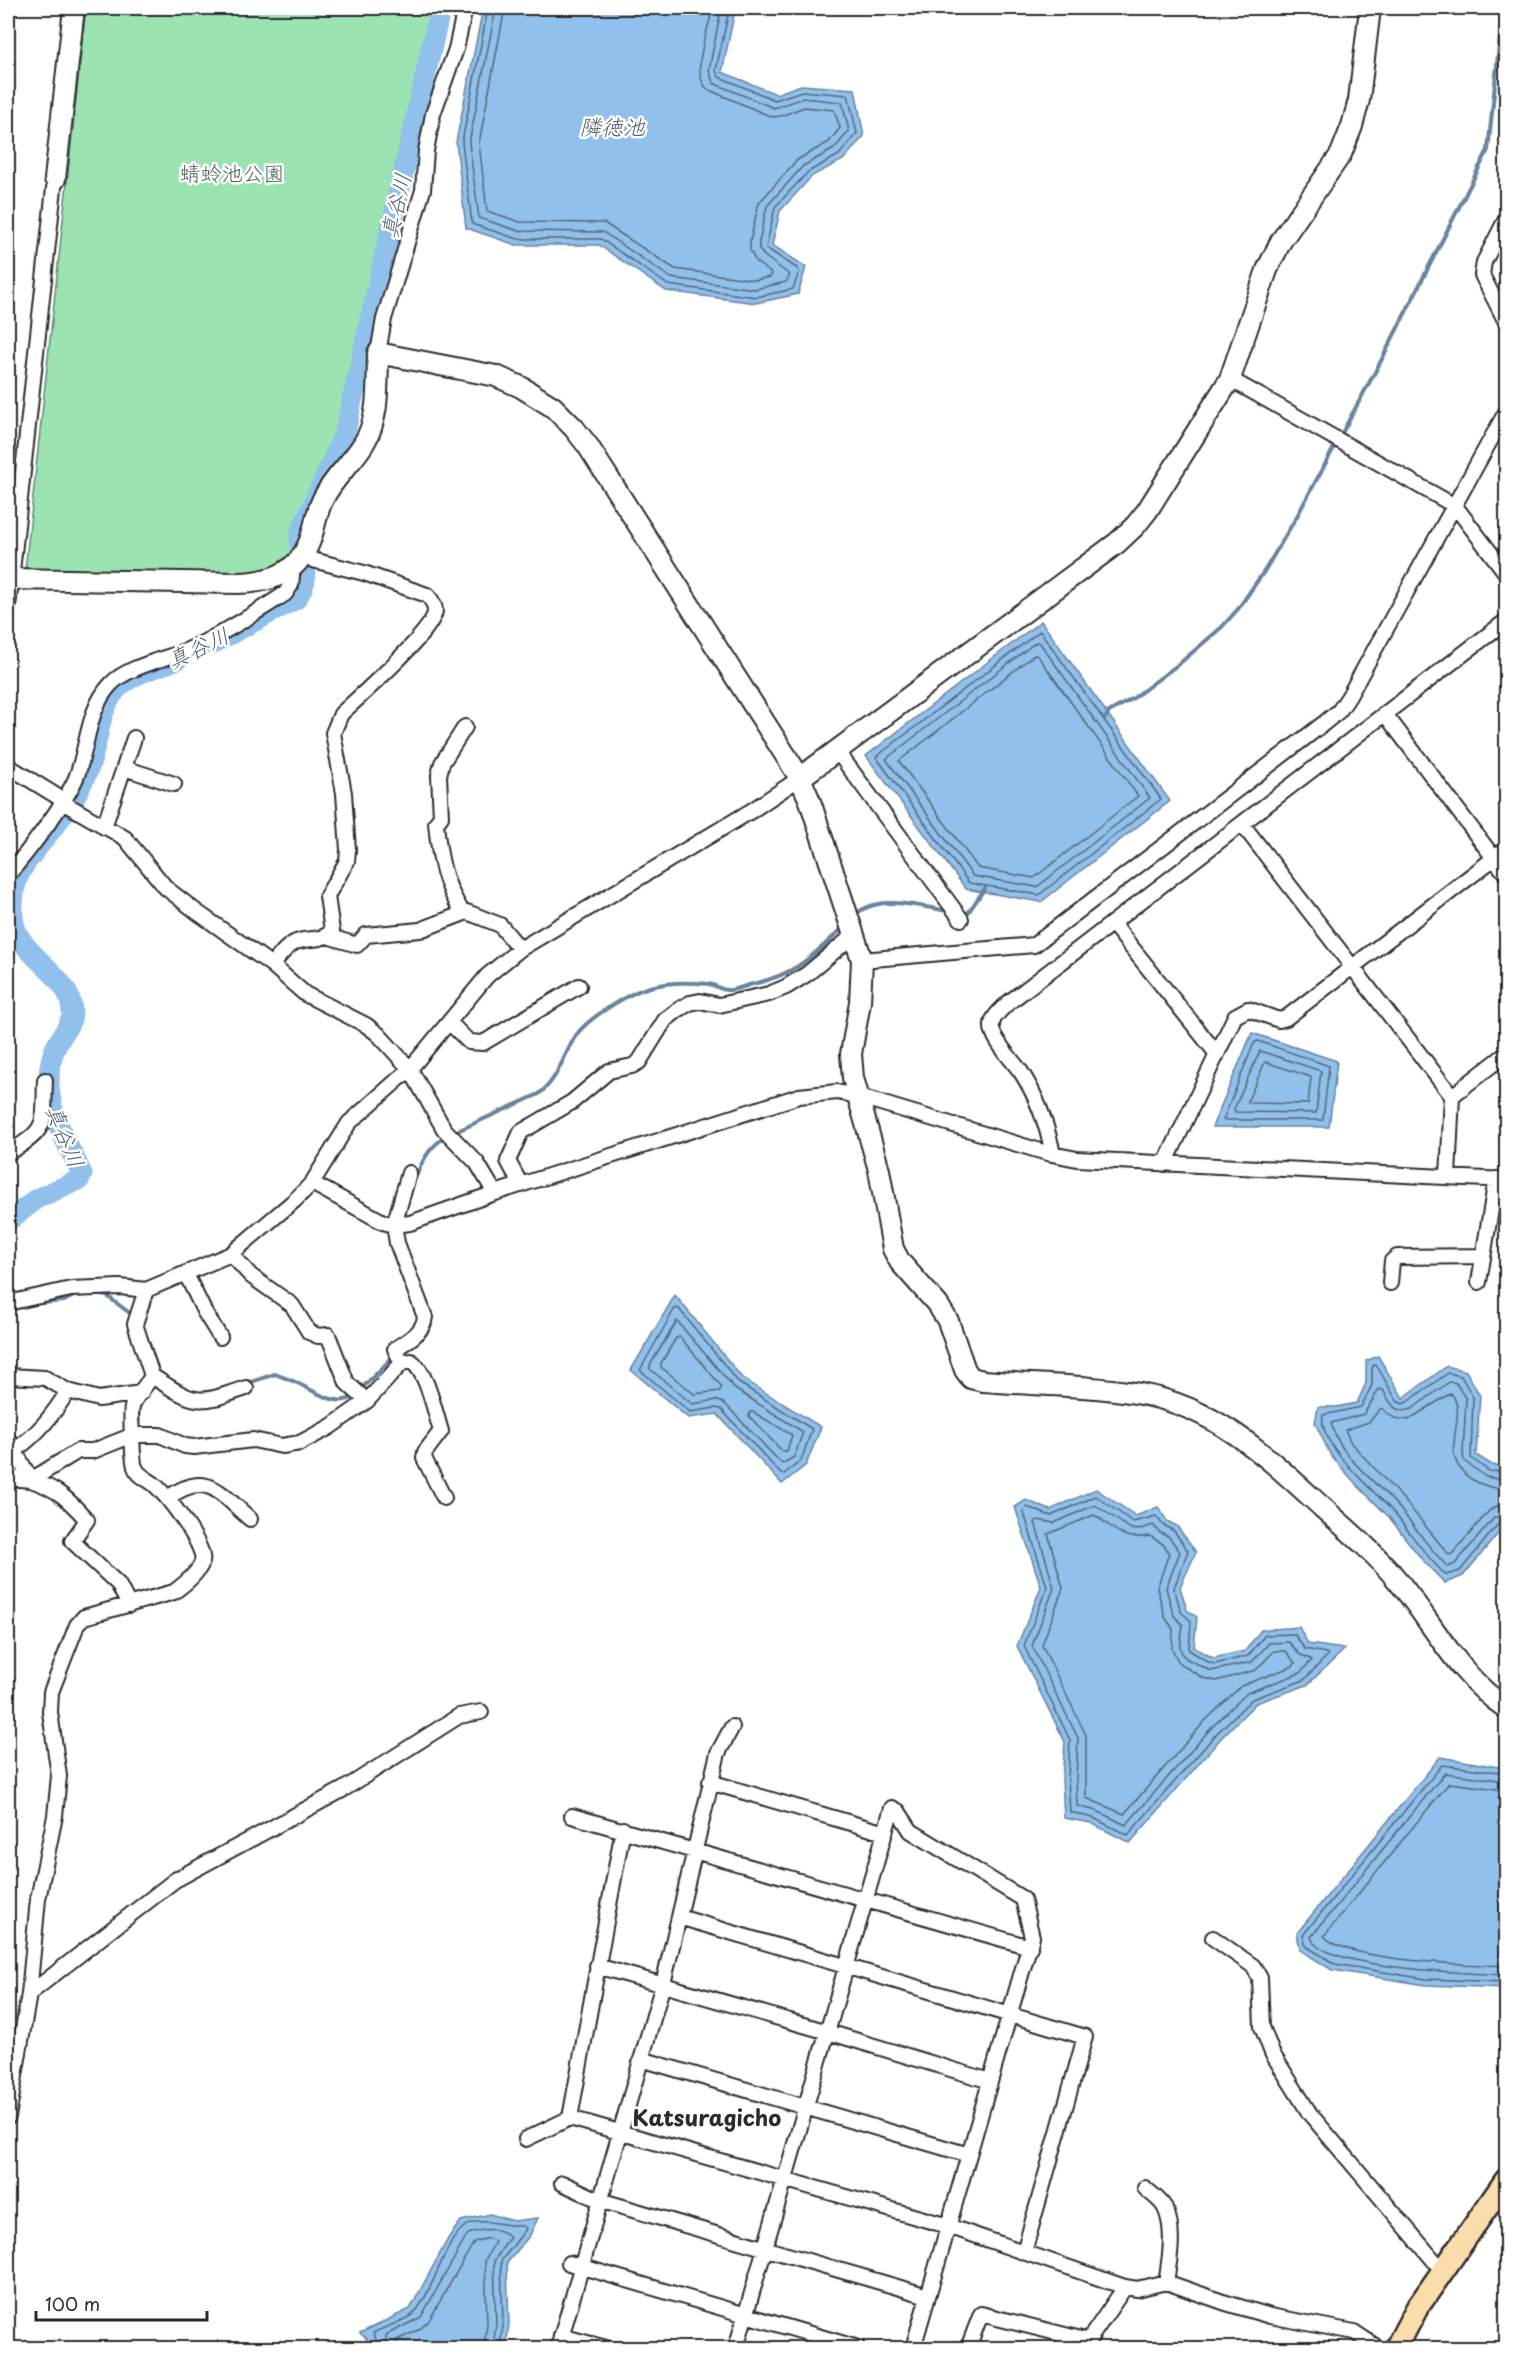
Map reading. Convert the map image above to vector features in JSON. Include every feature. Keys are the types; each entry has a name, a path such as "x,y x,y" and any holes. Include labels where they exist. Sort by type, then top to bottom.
{"main road":[{"path":"1396,2349 1417,2308 1506,2180"}],"street":[{"path":"8,608 74,8"},
{"path":"10,579 261,582 276,578 297,561 309,544 323,499 365,442 373,421 378,353 384,319 423,190 426,151 433,114 456,49 465,8"},
{"path":"8,1303 70,1288 120,1287 146,1290 231,1254 312,1183 349,1123 410,1069 487,976 520,949 751,812 1118,543 1147,511 1230,379 1267,270 1281,242 1341,154 1359,100 1370,8"},
{"path":"1506,219 1485,262 1482,275 1506,322"},
{"path":"378,353 495,376 521,387 553,407 574,428 588,446 800,778 810,801 862,960 860,1002 851,1054 853,1078 879,1170 893,1249 900,1262 938,1305 948,1321 960,1359 971,1378 983,1382 1142,1394 1202,1414 1236,1433 1264,1454 1390,1571 1415,1600 1473,1680 1506,1708"},
{"path":"1230,379 1455,506 1506,573"},
{"path":"862,960 1034,945 1339,711 1506,412"},
{"path":"8,875 63,801 76,778 100,699 112,683 134,670 192,648 285,594 291,585 297,561"},
{"path":"297,561 364,573 427,595 432,600 435,612 431,622 417,639 341,714 336,723 333,733 344,793 348,850 346,861 327,896 332,931 327,936"},
{"path":"1053,1155 1048,1129 1037,1101 1021,1072 992,1033 993,1020 1008,1003 1506,621"},
{"path":"1384,714 1506,874"},
{"path":"462,913 452,897 446,879 439,853 436,823 441,817 439,775 442,763 465,727"},
{"path":"104,827 134,738"},
{"path":"837,751 961,920"},
{"path":"8,766 125,838 166,888 272,965 305,994 366,1025 378,1034 410,1069 444,1129 477,1163 495,1193"},
{"path":"124,768 174,784"},
{"path":"1242,824 1452,1096 1448,1176"},
{"path":"1165,1164 1234,1016 1248,1009 1279,1020 1286,1018 1506,849"},
{"path":"272,965 290,945 298,941 327,936 357,945 366,935 420,930 467,912 500,925 520,949"},
{"path":"1113,923 1216,1054"},
{"path":"521,1185 508,1161 521,1132 572,1102 609,1071 632,1066 639,1062 665,1020 690,1003 700,1001 719,1005 769,994 786,987 807,974 854,935"},
{"path":"449,1022 470,1042 483,1043 579,986"},
{"path":"1452,1096 1506,1054"},
{"path":"8,1153 27,1142 41,1126 45,1116 45,1080"},
{"path":"312,1183 367,1215 394,1225 410,1223 495,1193 799,1096 837,1092 1077,1160 1501,1180 1482,1256 1479,1282"},
{"path":"402,1363 394,1348 419,1332 425,1317 397,1243 394,1225 409,1173"},
{"path":"231,1254 251,1276 292,1305 309,1332 318,1336 328,1335 347,1383 367,1401"},
{"path":"1390,1283 1392,1261 1397,1257 1482,1256"},
{"path":"186,1274 220,1337"},
{"path":"146,1290 135,1324 152,1376 181,1395 196,1400 210,1400 246,1388"},
{"path":"31,1480 78,1451 93,1451 133,1435 160,1435 185,1446 194,1447 253,1440 282,1446 300,1443 330,1427 367,1401 402,1363 411,1361 417,1365 441,1431 425,1452 424,1458 444,1498"},
{"path":"8,1376 45,1377 68,1391 99,1399 141,1394"},
{"path":"8,2117 29,1994 38,1899 55,1816 59,1776 50,1712 51,1692 77,1625 84,1617 174,1592 185,1584 202,1563 203,1554 168,1498 154,1484 141,1476 134,1466 132,1407 152,1376"},
{"path":"31,1480 11,1445 33,1438 50,1419 68,1391"},
{"path":"8,1478 31,1480 53,1487 68,1498 87,1520 72,1541 118,1584 129,1605"},
{"path":"168,1498 191,1485 211,1486 229,1498 250,1519"},
{"path":"29,1994 175,1880 344,1789 459,1716 481,1712"},
{"path":"606,2349 560,2342 575,2265 599,2200 663,1984 718,1753 732,1727"},
{"path":"710,1782 885,1833"},
{"path":"736,2349 892,1808 898,1811 910,1831 1023,1899 1032,1937 913,2349"},
{"path":"572,1816 1030,1947"},
{"path":"570,2118 623,1829"},
{"path":"679,1917 1085,2037 1024,2252"},
{"path":"1213,1938 1252,1966 1260,1978 1262,2027 1272,2053 1310,2114 1442,2270"},
{"path":"597,1966 990,2081"},
{"path":"641,2059 969,2156"},
{"path":"526,2139 570,2118 948,2226 1125,2287 1137,2289 1166,2282 1270,2316 1354,2332 1378,2349"},
{"path":"562,2183 599,2200 928,2296"},
{"path":"1145,2188 1164,2206 1168,2218 1171,2254 1166,2282"},
{"path":"575,2265 858,2349"},
{"path":"968,2349 981,2314 1086,2345 1125,2287"}],"green space":[{"name":"蜻蛉池公園","path":"86,8 434,8 434,19 341,431 299,521 295,532 296,552 289,561 261,575 25,570"}],"water":[{"name":"隣徳池","path":"483,8 733,8 734,15 722,72 776,94 801,85 855,89 864,136 843,160 812,176 780,211 772,245 806,267 798,294 756,303 666,291 599,245 516,245 466,228 456,142"},
{"path":"1041,621 1170,801 1041,902 966,889 866,756"},
{"path":"1252,1033 1337,1061 1329,1127 1212,1127"},
{"path":"675,1295 743,1379 821,1427 806,1465 782,1484 717,1414 688,1418 631,1370"},
{"path":"1378,1356 1403,1398 1447,1366 1466,1371 1480,1396 1476,1455 1492,1465 1506,1467 1506,1524 1463,1576 1445,1583 1423,1561 1389,1517 1331,1456 1315,1423 1318,1407 1336,1407 1357,1403 1366,1383 1366,1361"},
{"path":"1096,1489 1136,1516 1158,1507 1167,1521 1177,1526 1196,1552 1180,1587 1187,1610 1197,1617 1194,1647 1213,1658 1245,1651 1261,1630 1299,1627 1308,1644 1345,1649 1307,1685 1256,1703 1222,1737 1130,1843 1091,1823 1064,1818 1062,1779 1065,1742 1017,1646 1041,1587 1015,1507 1026,1500 1050,1510"},
{"path":"1440,1757 1504,1768 1506,1765 1506,1988 1426,1985 1332,1970 1300,1950 1297,1933"},
{"path":"490,2214 513,2221 538,2218 530,2235 507,2263 509,2325 506,2348 376,2348 360,2333 410,2309 449,2237 461,2221"}],"waterway":[{"name":"真谷川","path":"212,644 296,599 305,581 300,534 345,432 438,19 437,8"},
{"path":"1105,718 1109,712 1132,699 1180,663 1222,627 1238,609 1265,570 1297,516 1382,359 1488,150 1503,8"},
{"name":"真谷川","path":"8,1221 38,1198 79,1180 82,1174 55,1116 49,1087 49,1071 53,1054 72,1014 70,999 63,986 23,943 16,931 13,906 17,879 27,861 63,814 84,779 92,760 102,717 110,698 123,683 178,659"},
{"path":"960,912 968,913 985,888"},
{"path":"853,917 863,909 886,903 949,911"},
{"path":"453,1133 539,1094 556,1075 575,1037 581,1030 609,1007 631,994 657,985 672,983 709,984 729,990 765,981 801,964 844,927"},
{"path":"410,1191 428,1153 446,1137"},
{"path":"32,1304 64,1301 80,1293"},
{"path":"93,1294 107,1296 135,1317"},
{"path":"419,1339 425,1335 431,1325 429,1319"},
{"path":"146,1336 159,1373 163,1375"},
{"path":"360,1390 395,1355"},
{"path":"245,1384 275,1374 334,1400 349,1399 355,1395"}],"district":[{"name":"Katsuragicho","path":"707,2118"}]}
